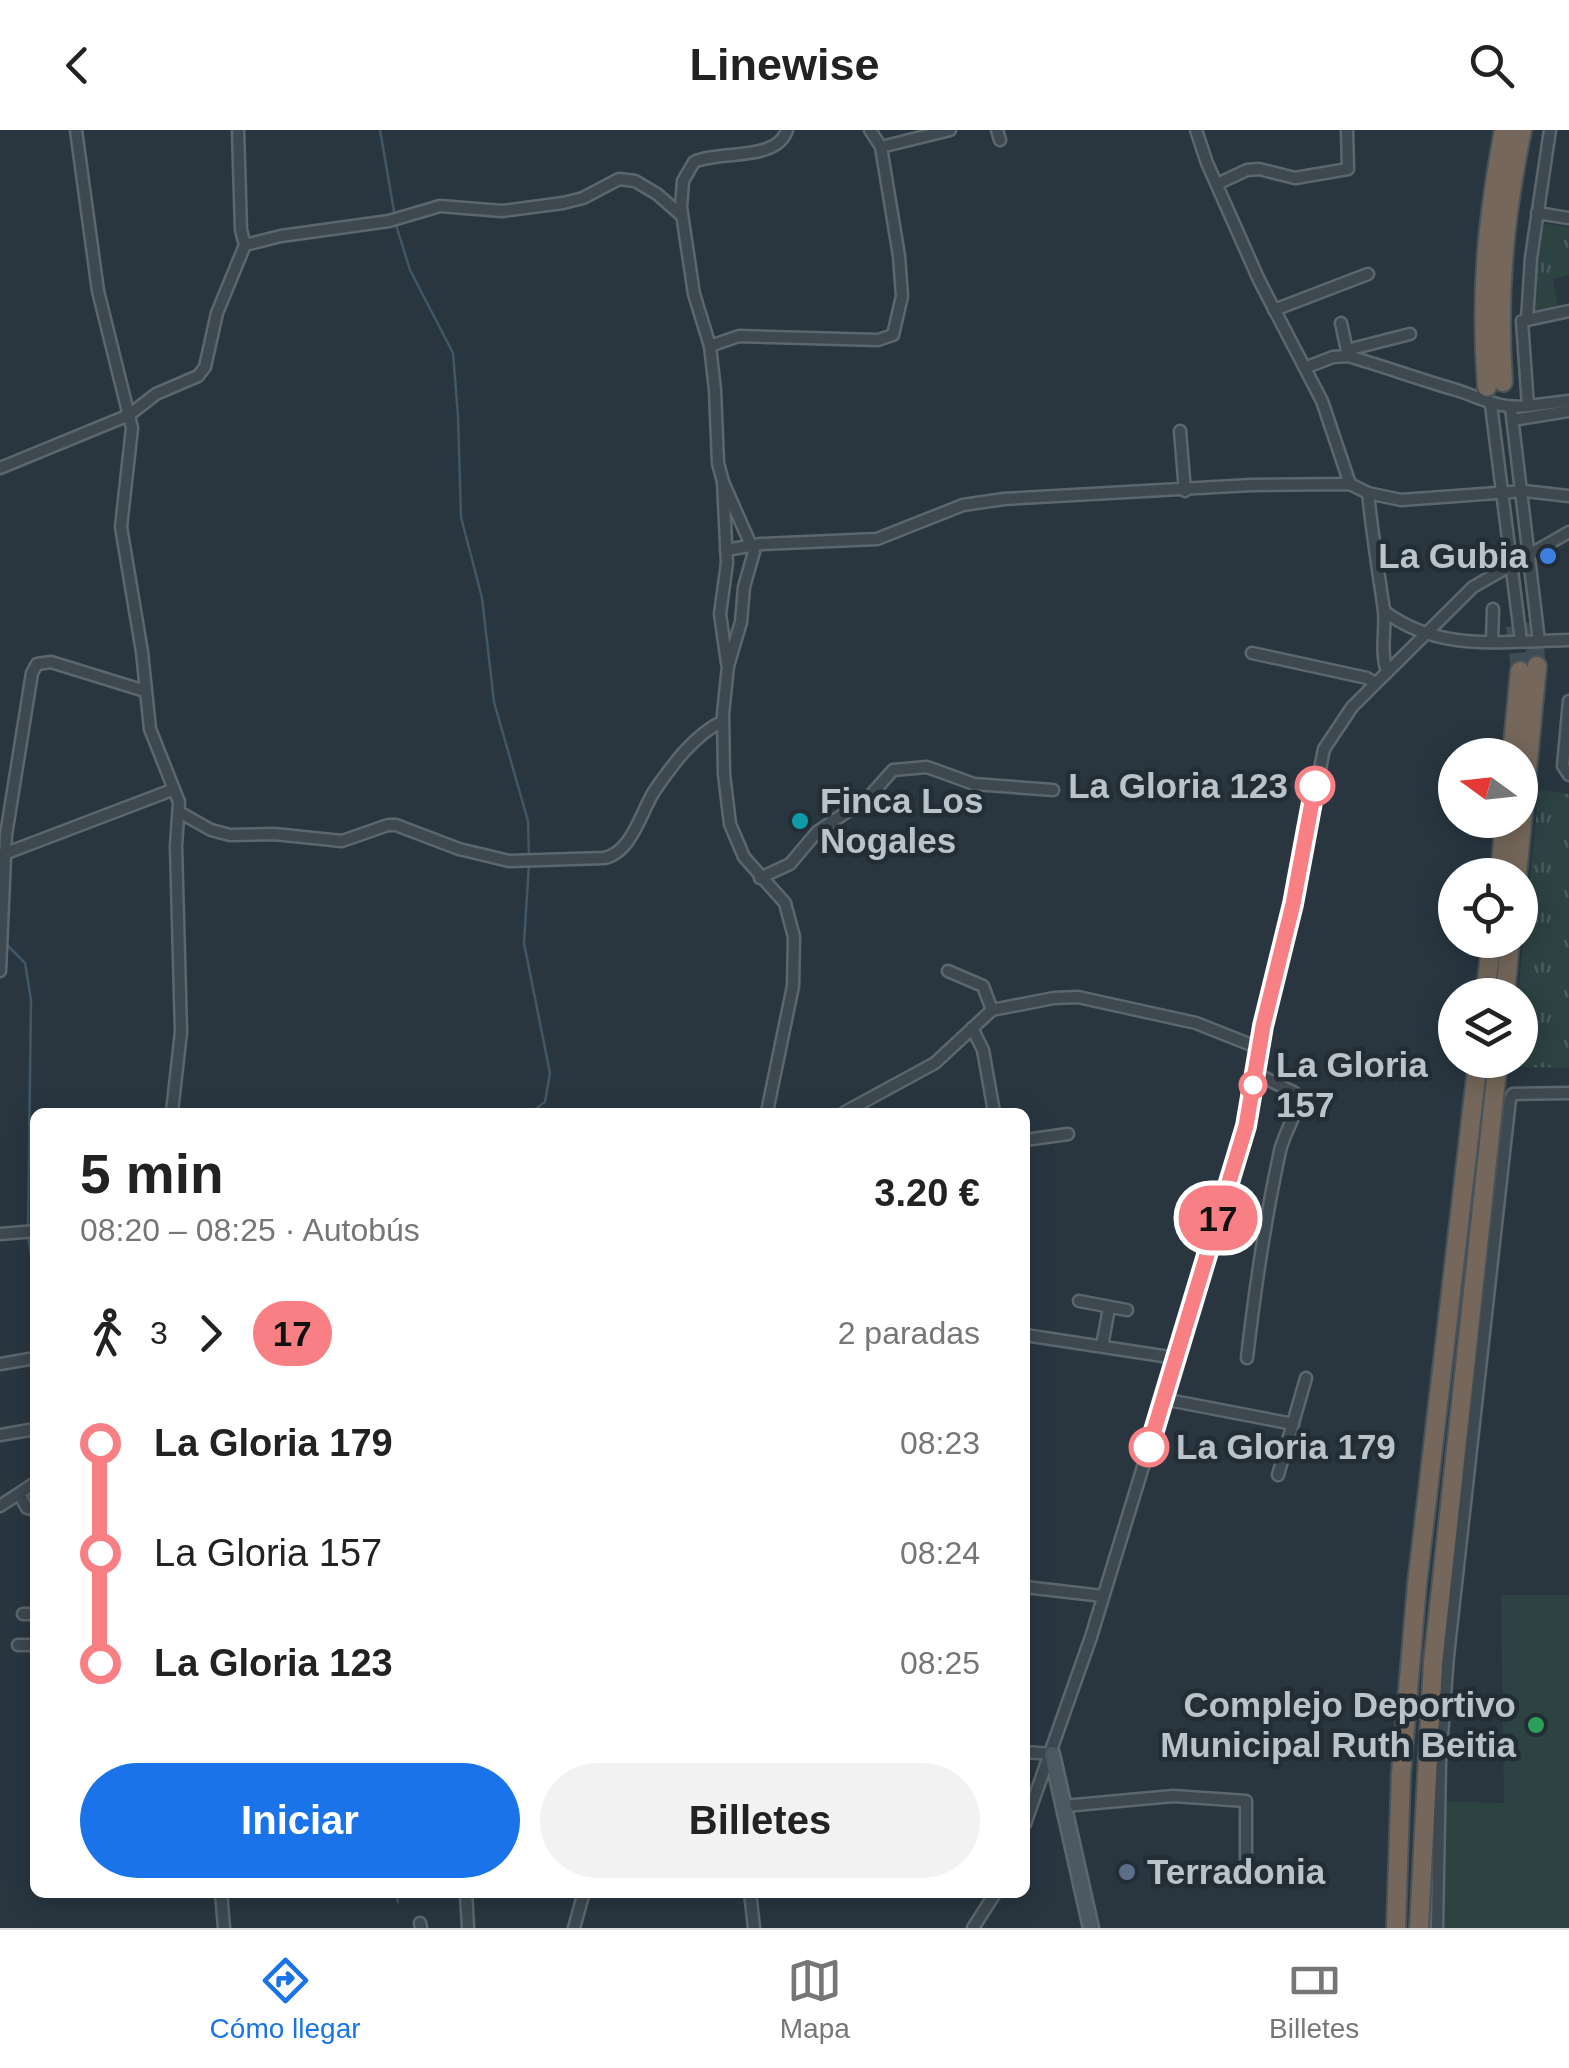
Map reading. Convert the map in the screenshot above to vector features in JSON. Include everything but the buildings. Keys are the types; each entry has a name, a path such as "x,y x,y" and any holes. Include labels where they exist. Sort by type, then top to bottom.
{"highway":[{"path":"1494,391 1482,322 1485,252 1504,130"},
{"path":"1494,391 1502,248 1522,130"},
{"path":"1515,738 1529,668 1525,738"},
{"path":"1396,1928 1401,1774 1417,1585 1476,1078"},
{"path":"1420,1928 1432,1663 1496,1078"}],"main road":[{"path":"1052,1754 1091,1928"},
{"path":"1046,1770 1057,1784"}],"street":[{"path":"76,130 98,291 130,415 132,442 120,527 150,728 180,812 176,846 181,1032 172,1108"},
{"path":"0,468 130,415 156,394 190,382 205,367 217,313 245,246 241,230 238,130"},
{"path":"768,1108 793,986 794,937 785,903 744,857 730,824 723,721 728,666 754,552 718,462 710,346 694,294 682,216 683,181 694,162 763,150 784,140 787,130"},
{"path":"710,346 739,336 878,340 893,335 899,317 901,278 881,147 870,130"},
{"path":"881,147 950,130"},
{"path":"1196,130 1216,184 1274,310 1307,367 1350,484"},
{"path":"1216,184 1259,168 1295,178 1348,169 1347,130"},
{"path":"1528,406 1525,321 1550,130"},
{"path":"245,246 280,236 389,222 440,206 502,211 563,203 583,198 620,179 634,181 658,194 682,216"},
{"path":"1537,213 1569,218"},
{"path":"1274,310 1368,274"},
{"path":"1525,321 1569,311"},
{"path":"1341,323 1348,353"},
{"path":"1307,367 1410,334"},
{"path":"1348,353 1469,395 1494,391"},
{"path":"1494,391 1512,414 1539,640"},
{"path":"1494,391 1521,641"},
{"path":"1512,414 1528,406 1569,400"},
{"path":"1512,414 1569,411"},
{"path":"1180,430 1185,491"},
{"path":"723,482 726,550 720,614 728,666"},
{"path":"726,550 877,539 974,502 1251,485 1350,484 1368,493 1414,500 1504,492 1569,496"},
{"path":"1368,493 1384,611 1382,644 1387,672"},
{"path":"1030,1804 1052,1754 1104,1596 1241,1146 1324,750 1344,716 1472,588 1569,532"},
{"path":"1492,642 1493,609"},
{"path":"1384,611 1444,640 1569,640"},
{"path":"1252,654 1367,678 1375,683"},
{"path":"0,970 4,854 32,673 37,664 51,662 145,691"},
{"path":"1567,774 1563,766 1569,701"},
{"path":"180,812 217,833 342,841 388,825 509,861 604,858 618,853 654,792 686,749 723,721"},
{"path":"760,878 790,864 817,832 869,798 893,770 928,767 974,784 1054,790"},
{"path":"4,854 172,790"},
{"path":"948,972 983,986 992,1010"},
{"path":"853,1108 918,1074 992,1010 1054,998 1078,997 1196,1023 1259,1048"},
{"path":"972,1028 983,1050 993,1108"},
{"path":"1247,1358 1268,1204 1283,1134 1298,1098 1255,1073"},
{"path":"1437,1928 1440,1762 1448,1656 1510,1099 1512,1094 1569,1092"},
{"path":"1030,1139 1068,1134"},
{"path":"0,1234 30,1230"},
{"path":"1079,1301 1127,1310"},
{"path":"1102,1346 1109,1308"},
{"path":"1030,1336 1176,1358"},
{"path":"0,1364 30,1359"},
{"path":"1278,1475 1306,1378"},
{"path":"1163,1399 1293,1424"},
{"path":"0,1435 30,1430"},
{"path":"0,1506 30,1486"},
{"path":"19,1494 30,1509"},
{"path":"1030,1588 1104,1596"},
{"path":"18,1645 30,1645"},
{"path":"1030,1752 1052,1754"},
{"path":"1064,1806 1172,1796 1246,1802 1246,1866"},
{"path":"221,1898 224,1928"},
{"path":"466,1898 468,1928"},
{"path":"574,1928 582,1898"},
{"path":"751,1898 754,1928"},
{"path":"973,1928 992,1898"}],"green space":[{"path":"1545,224 1569,227 1569,275 1553,279 1558,308 1534,313 1539,230"},
{"path":"1539,790 1569,794 1569,1068 1538,1067 1538,978 1520,978 1522,958 1538,958 1538,858 1532,858 1534,838 1538,838"},
{"name":"Complejo Deportivo Municipal Ruth Beitia","path":"1501,1595 1569,1595 1569,1928 1441,1928 1444,1801 1504,1803"}],"waterway":[{"path":"380,130 395,217"},
{"path":"396,225 410,270 453,353 461,517 482,598 494,702 528,821 529,856"},
{"path":"529,864 524,943 550,1073 545,1102 537,1108"},
{"path":"7,945 25,963 31,1000 28,1229"},
{"path":"28,1237 30,1249"},
{"path":"397,1898 398,1902"}],"tunnel":[{"path":"1532,622 1537,666"},
{"path":"1515,626 1520,671"}],"bus line":[{"name":"17","path":"1149,1447 1246,1126 1263,1026 1293,904 1315,786"}],"place":[{"name":"La Gubia","path":"1548,556"},
{"name":"La Gloria 123","path":"1315,786"},
{"name":"Finca Los Nogales","path":"800,821"},
{"name":"La Gloria 157","path":"1253,1085"},
{"name":"La Gloria 179","path":"1149,1447"},
{"name":"Complejo Deportivo Municipal Ruth Beitia","path":"1536,1725"},
{"name":"Terradonia","path":"1127,1872"}]}
